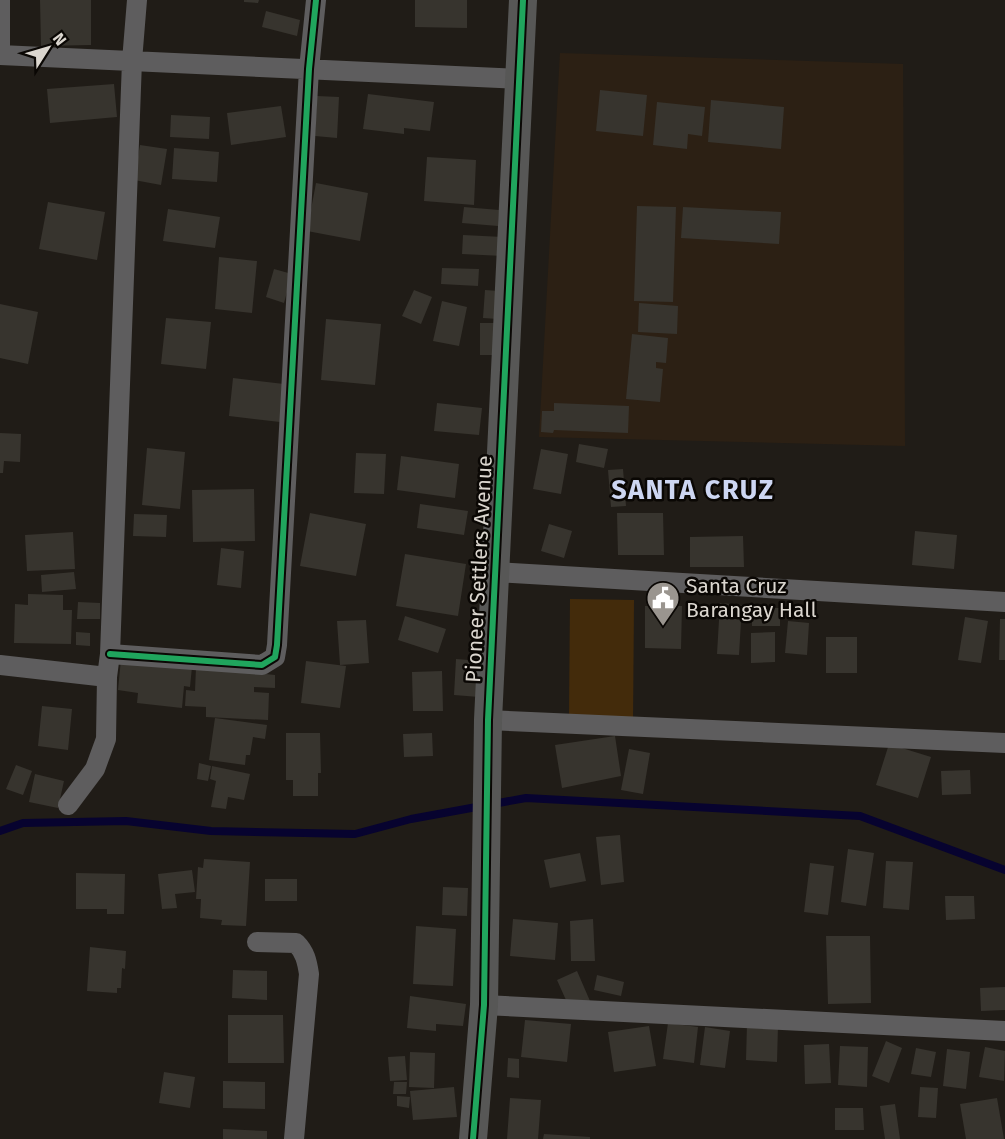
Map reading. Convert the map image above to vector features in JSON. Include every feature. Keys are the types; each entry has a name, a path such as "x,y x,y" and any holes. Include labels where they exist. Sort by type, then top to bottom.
{"street":[{"path":"0,0 0,45"},
{"path":"68,806 95,769 106,739 132,61 137,0"},
{"path":"110,654 262,665 275,657 309,69 316,0"},
{"name":"Pioneer Settlers Avenue","path":"473,1139 484,1005 488,720 523,0"},
{"path":"0,56 520,79"},
{"path":"495,573 1005,602"},
{"path":"0,665 107,677"},
{"path":"488,720 1005,743"},
{"path":"257,942 296,943 304,951 308,962 309,974 294,1139"},
{"path":"484,1005 1005,1031"}],"shaded area":[{"path":"560,53 903,64 905,446 539,437"},
{"path":"570,599 634,600 633,722 569,721"}],"building":[{"path":"40,0 91,0 91,45 41,46"},
{"path":"244,0 259,0 258,3 244,2"},
{"path":"415,0 467,0 467,28 415,27"},
{"path":"266,11 300,20 297,36 262,27"},
{"path":"114,84 117,117 50,123 47,89"},
{"path":"600,90 647,95 643,136 596,131"},
{"path":"368,94 434,102 430,131 404,128 404,134 363,129"},
{"path":"317,96 339,97 337,138 315,136"},
{"path":"711,100 784,107 781,149 708,142"},
{"path":"657,102 705,107 702,136 688,134 687,149 653,145"},
{"path":"281,106 286,137 231,145 227,113"},
{"path":"171,115 210,117 209,139 170,137"},
{"path":"140,145 167,149 161,185 134,180"},
{"path":"174,148 219,152 217,182 172,179"},
{"path":"427,157 476,160 474,205 424,201"},
{"path":"316,183 368,193 360,241 307,231"},
{"path":"48,202 105,212 97,260 39,249"},
{"path":"637,206 676,207 673,302 634,301"},
{"path":"464,207 499,210 498,226 462,223"},
{"path":"683,207 781,212 779,244 681,238"},
{"path":"168,209 220,217 215,248 163,241"},
{"path":"463,235 503,237 503,256 462,254"},
{"path":"219,257 257,261 252,313 215,309"},
{"path":"442,268 479,269 478,286 441,284"},
{"path":"274,269 292,274 284,303 266,297"},
{"path":"414,290 432,297 421,324 402,316"},
{"path":"485,290 499,291 498,319 483,318"},
{"path":"442,301 467,307 459,346 433,341"},
{"path":"639,303 678,306 677,334 638,332"},
{"path":"0,304 38,312 28,364 0,358"},
{"path":"166,318 211,322 206,369 161,364"},
{"path":"326,319 381,324 375,385 321,380"},
{"path":"480,323 495,323 495,355 480,355"},
{"path":"632,334 668,338 666,363 656,362 656,368 663,369 660,402 626,399"},
{"path":"233,378 284,384 280,422 229,416"},
{"path":"437,403 482,408 479,435 434,431"},
{"path":"554,403 629,406 628,433 554,430 553,433 541,432 542,411 554,411"},
{"path":"0,433 21,434 20,462 4,461 3,473 0,473"},
{"path":"579,444 608,449 604,468 576,462"},
{"path":"147,448 185,452 180,509 142,505"},
{"path":"541,449 568,454 561,494 533,489"},
{"path":"356,453 386,454 384,494 354,493"},
{"path":"401,456 459,464 455,498 397,490"},
{"path":"623,469 626,506 611,507 608,470"},
{"path":"254,489 255,541 193,542 192,490"},
{"path":"420,504 468,511 464,535 417,528"},
{"path":"310,513 366,524 356,576 300,566"},
{"path":"617,513 663,513 664,555 618,555"},
{"path":"134,514 167,515 166,537 133,536"},
{"path":"549,524 572,531 564,558 541,551"},
{"path":"915,531 957,535 954,569 912,565"},
{"path":"73,532 75,569 27,571 25,535"},
{"path":"743,536 744,567 690,567 690,537"},
{"path":"221,548 244,551 241,588 217,585"},
{"path":"405,554 466,564 458,616 396,606"},
{"path":"74,572 76,589 42,592 41,575"},
{"path":"28,594 63,595 63,610 72,610 71,644 14,643 15,604 28,605"},
{"path":"78,602 100,603 100,619 77,619"},
{"path":"720,603 742,605 739,655 717,654"},
{"name":"Santa Cruz Barangay Hall","path":"645,606 682,606 681,649 645,648"},
{"path":"752,608 780,608 780,626 752,626"},
{"path":"405,616 446,629 438,653 398,640"},
{"path":"965,617 988,621 981,663 958,660"},
{"path":"1000,619 1005,619 1005,660 999,660"},
{"path":"366,620 369,663 340,665 337,621"},
{"path":"788,621 809,623 807,655 785,653"},
{"path":"76,632 90,633 90,646 76,645"},
{"path":"775,632 775,662 751,663 751,633"},
{"path":"826,637 857,637 857,673 826,673"},
{"path":"121,659 192,667 190,687 184,686 182,708 137,703 138,693 118,690"},
{"path":"456,659 481,661 479,697 454,695"},
{"path":"306,661 346,666 340,708 301,703"},
{"path":"196,667 275,675 275,688 254,687 254,692 269,693 268,720 206,717 206,707 185,706 186,690 195,691"},
{"path":"442,671 443,711 413,711 412,672"},
{"path":"42,706 72,709 68,750 38,746"},
{"path":"215,718 267,725 265,739 253,737 250,755 246,755 245,765 209,760"},
{"path":"286,733 320,733 321,773 318,773 318,796 293,796 293,780 286,780"},
{"path":"432,733 433,756 404,757 403,734"},
{"path":"615,736 621,776 562,788 555,745"},
{"path":"889,744 931,757 918,798 876,785"},
{"path":"629,749 650,753 643,794 621,790"},
{"path":"199,763 211,766 208,781 197,779"},
{"path":"16,765 32,771 23,795 6,789"},
{"path":"212,766 250,774 244,800 228,797 226,809 211,807 216,781 210,779"},
{"path":"970,770 971,794 942,795 941,771"},
{"path":"35,774 64,781 58,808 29,802"},
{"path":"620,835 624,882 601,885 596,837"},
{"path":"848,849 874,853 866,906 841,902"},
{"path":"580,853 586,881 550,888 544,860"},
{"path":"204,859 250,862 246,926 221,925 222,920 200,918 201,899 196,899 198,867 203,868"},
{"path":"886,861 913,862 909,910 883,908"},
{"path":"810,863 834,866 828,915 804,912"},
{"path":"192,870 195,892 175,894 177,908 162,909 158,874"},
{"path":"76,873 125,874 124,914 107,914 107,909 76,909"},
{"path":"265,879 297,879 297,901 265,901"},
{"path":"443,887 468,888 467,916 442,915"},
{"path":"945,896 974,896 975,919 946,920"},
{"path":"513,919 558,923 555,960 510,956"},
{"path":"593,919 595,961 571,961 570,921"},
{"path":"416,926 456,929 453,986 413,984"},
{"path":"826,936 870,936 871,1003 828,1004"},
{"path":"90,947 126,951 121,988 117,988 117,993 87,991"},
{"path":"233,970 267,971 267,1000 232,998"},
{"path":"577,971 590,1001 570,1009 557,980"},
{"path":"597,975 624,982 621,996 594,990"},
{"path":"1005,987 1005,1010 981,1011 980,988"},
{"path":"410,996 466,1004 463,1026 436,1024 436,1031 407,1028"},
{"path":"228,1015 283,1015 284,1063 228,1063"},
{"path":"525,1020 571,1024 567,1062 521,1057"},
{"path":"668,1023 698,1027 694,1063 663,1059"},
{"path":"747,1024 778,1026 777,1062 746,1060"},
{"path":"649,1026 656,1066 614,1072 608,1032"},
{"path":"705,1027 730,1031 725,1068 700,1065"},
{"path":"886,1041 902,1048 889,1083 872,1076"},
{"path":"829,1044 831,1083 805,1084 804,1045"},
{"path":"840,1046 868,1047 867,1087 838,1085"},
{"path":"985,1047 1005,1051 1004,1081 979,1077"},
{"path":"916,1048 936,1052 931,1077 911,1074"},
{"path":"947,1049 970,1052 966,1089 943,1086"},
{"path":"410,1052 435,1053 434,1088 409,1087"},
{"path":"405,1056 407,1080 390,1081 388,1057"},
{"path":"508,1058 519,1059 519,1078 507,1077"},
{"path":"164,1072 195,1077 190,1108 159,1103"},
{"path":"223,1081 265,1082 265,1109 223,1108"},
{"path":"394,1082 407,1082 406,1094 393,1094"},
{"path":"454,1087 457,1117 413,1120 410,1091"},
{"path":"920,1087 938,1088 936,1118 918,1117"},
{"path":"397,1096 410,1097 409,1108 397,1106"},
{"path":"510,1098 541,1100 538,1139 507,1139"},
{"path":"997,1098 1004,1139 966,1139 960,1104"},
{"path":"895,1104 900,1139 885,1139 880,1106"},
{"path":"835,1108 863,1108 864,1130 835,1130"},
{"path":"223,1129 267,1131 267,1139 223,1139"},
{"path":"544,1134 590,1137 590,1139 543,1139"}],"waterway":[{"path":"0,831 23,823 126,821 211,831 355,834 411,819 526,798 860,816 1005,870"}],"cycle path":[{"path":"110,654 262,665 275,657 309,69 316,0"},
{"path":"473,1139 484,1005 488,720 523,0"}],"place":[{"name":"Santa Cruz Barangay Hall","path":"663,627"}],"district":[{"name":"SANTA CRUZ","path":"693,490"}]}
